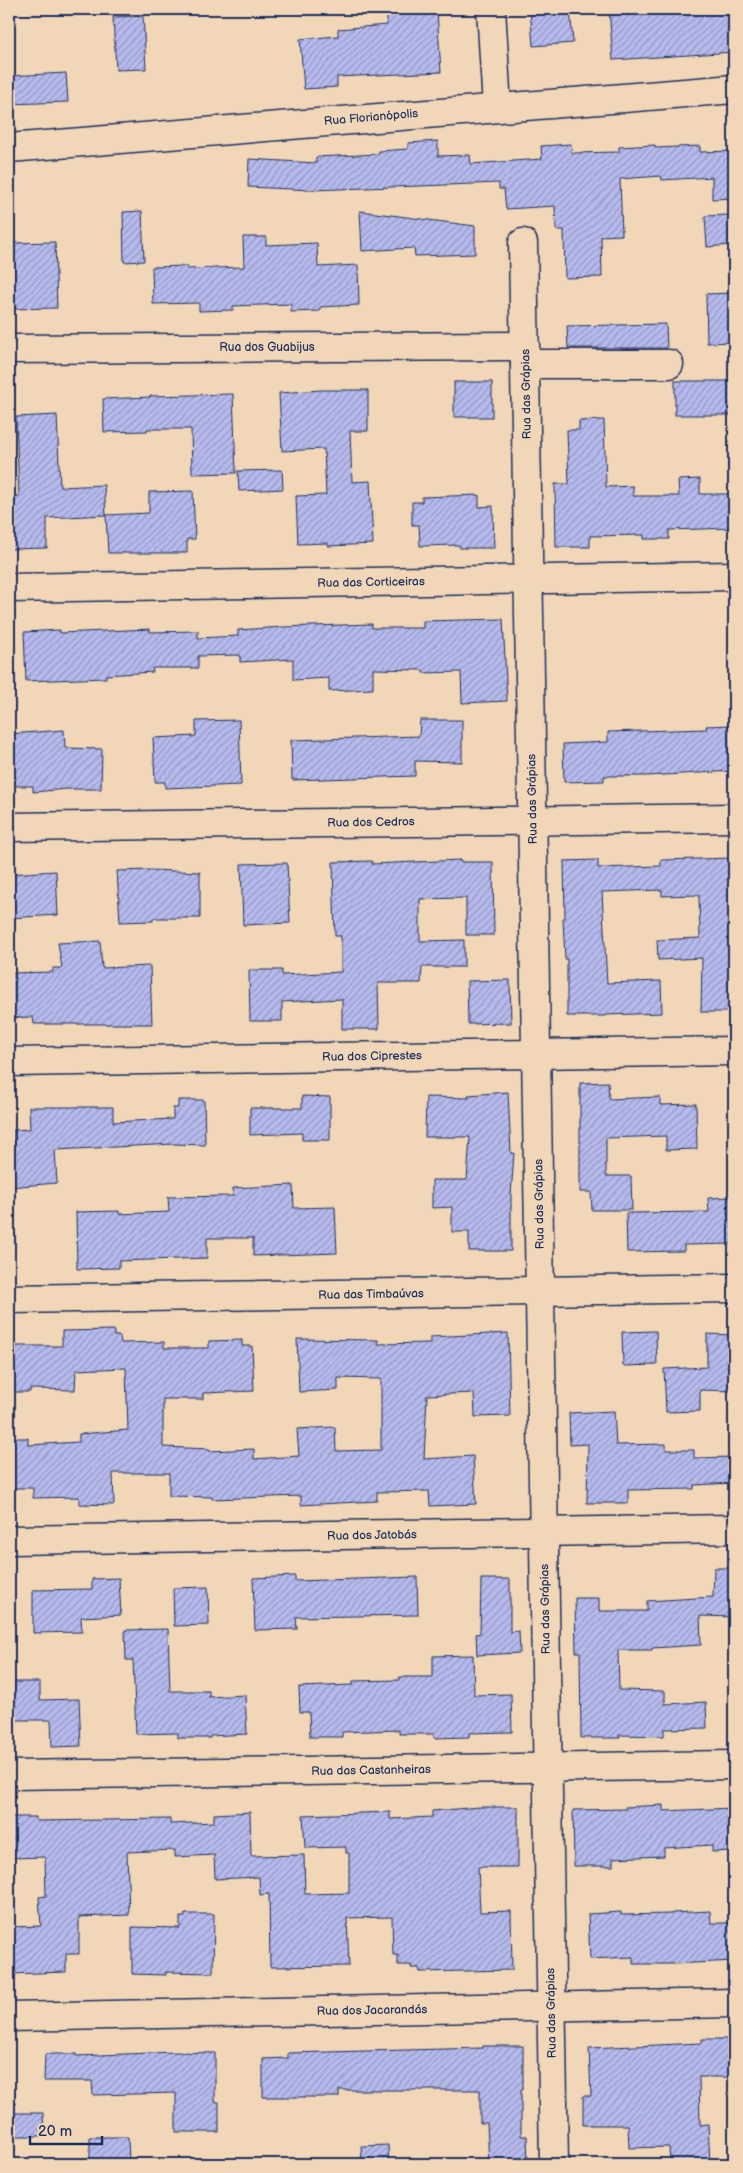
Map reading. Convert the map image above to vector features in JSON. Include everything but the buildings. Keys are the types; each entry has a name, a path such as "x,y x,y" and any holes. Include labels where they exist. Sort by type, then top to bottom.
{"street":[{"path":"491,9 497,107"},
{"name":"Rua Florianópolis","path":"9,148 734,89"},
{"name":"Rua das Grápias","path":"524,243 554,2164"},
{"name":"Rua dos Guabijus","path":"9,349 525,355 669,364"},
{"name":"Rua das Corticeiras","path":"9,588 734,576"},
{"name":"Rua dos Cedros","path":"9,827 734,818"},
{"name":"Rua dos Ciprestes","path":"9,1062 734,1050"},
{"name":"Rua das Timbaúvas","path":"9,1299 734,1288"},
{"name":"Rua dos Jatobás","path":"9,1540 734,1529"},
{"name":"Rua das Castanheiras","path":"9,1775 734,1765"},
{"name":"Rua dos Jacarandás","path":"9,2017 734,2002"}]}
